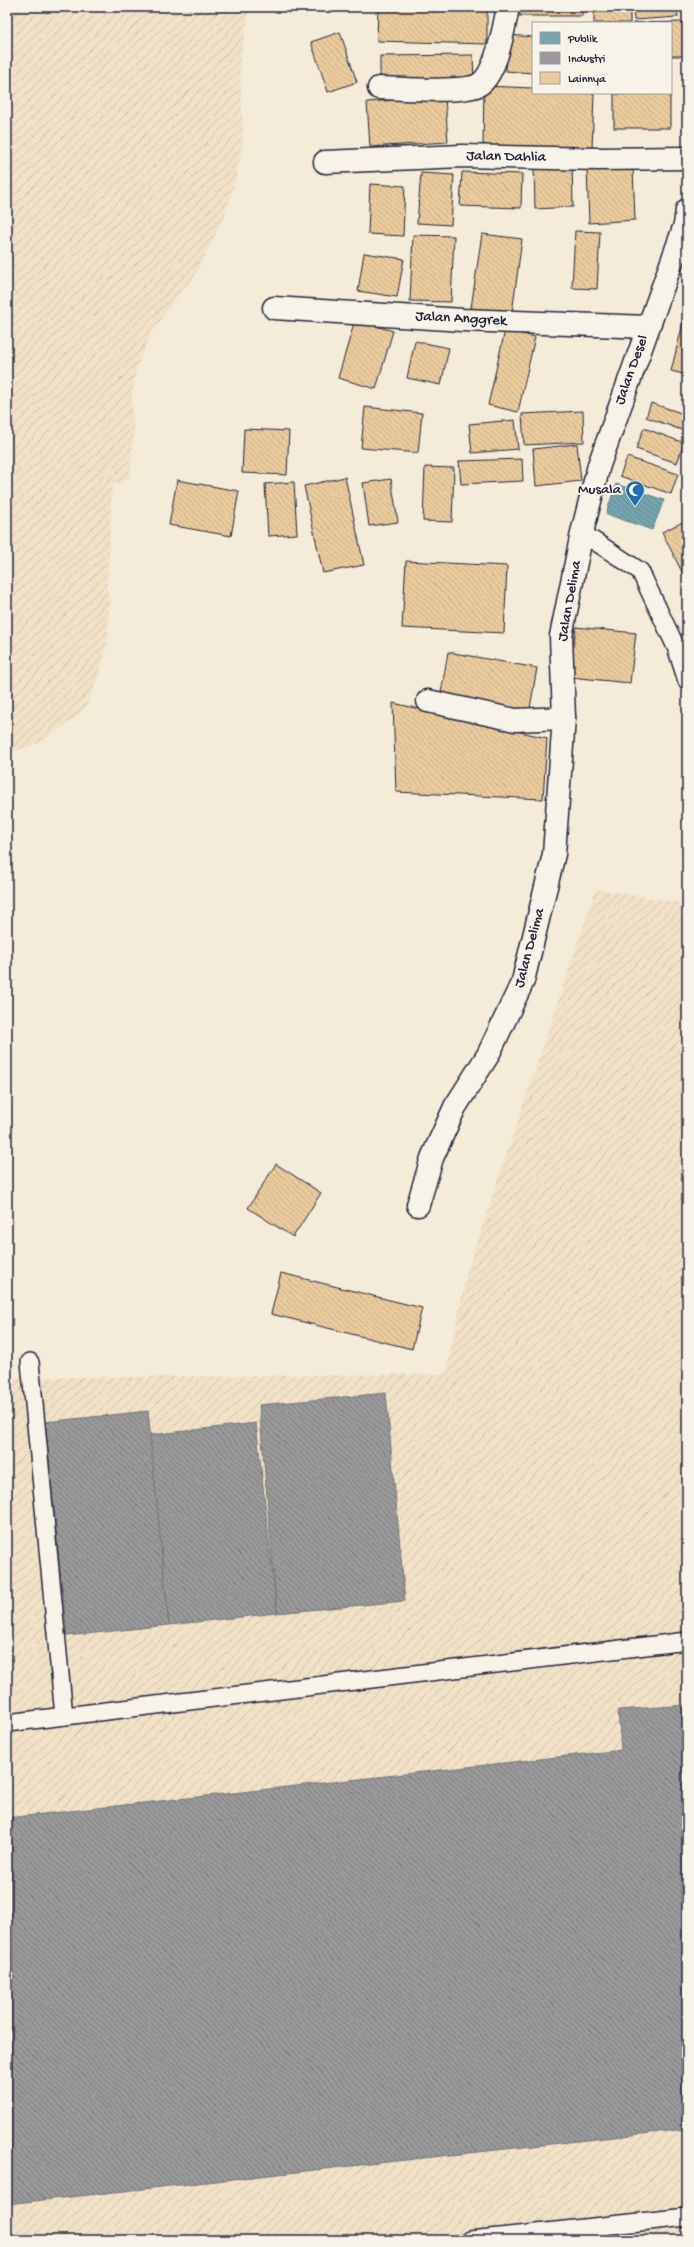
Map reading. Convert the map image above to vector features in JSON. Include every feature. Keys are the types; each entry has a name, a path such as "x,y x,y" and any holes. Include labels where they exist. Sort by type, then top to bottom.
{"street":[{"path":"379,88 466,89 480,84 491,68 500,44 508,7"},
{"name":"Jalan Dahlia","path":"325,162 462,156 599,159 687,158"},
{"name":"Jalan Desel","path":"582,533 599,465 685,225 687,210"},
{"name":"Jalan Anggrek","path":"274,308 463,320 648,327"},
{"name":"Jalan Delima","path":"418,1205 432,1158 455,1107 488,1055 523,981 554,854 564,718 561,636 582,533"},
{"path":"428,701 515,720 564,718"}],"lane":[{"path":"582,533 640,571 676,647 687,681"},
{"path":"30,1362 64,1716"},
{"path":"7,1723 687,1641"},
{"path":"470,2240 687,2217"}],"shaded area":[{"path":"7,7 250,7 240,59 243,143 235,181 225,215 193,279 178,295 151,334 136,369 131,401 134,431 130,478 112,485 107,587 109,603 108,640 100,672 88,702 80,714 41,742 13,752 7,752"},
{"path":"596,889 687,904 687,2240 7,2240 7,1378 446,1374 467,1272"}],"building: Publik":[{"name":"Musala","path":"616,484 664,500 652,530 606,514"}],"building: Industri":[{"path":"386,1393 405,1601 277,1613 259,1405"},
{"path":"148,1411 169,1625 67,1636 45,1422"},
{"path":"256,1423 277,1613 169,1625 150,1435"},
{"path":"687,1705 687,2129 7,2204 7,1818 621,1750 618,1710"}],"building: Lainnya":[{"path":"378,7 487,10 487,44 377,41"},
{"path":"520,7 582,7 582,16 520,16"},
{"path":"594,7 630,7 630,22 594,22"},
{"path":"633,7 677,7 678,17 634,20"},
{"path":"672,22 683,22 684,56 672,56"},
{"path":"340,32 357,82 328,92 311,42"},
{"path":"508,35 532,37 532,73 506,71"},
{"path":"473,55 474,81 380,83 380,56"},
{"path":"484,86 532,88 532,94 594,94 592,150 483,147"},
{"path":"614,94 670,94 670,128 614,128"},
{"path":"445,97 448,142 370,147 367,102"},
{"path":"572,163 573,207 535,209 534,165"},
{"path":"633,166 635,220 589,223 587,168"},
{"path":"462,172 522,174 521,208 460,206"},
{"path":"421,173 454,175 451,225 417,223"},
{"path":"370,184 405,186 403,236 368,234"},
{"path":"575,231 600,232 597,289 572,288"},
{"path":"482,234 522,239 512,313 471,308"},
{"path":"413,235 454,236 451,302 410,301"},
{"path":"364,253 404,259 397,297 358,291"},
{"path":"687,307 687,375 671,371"},
{"path":"355,320 393,331 376,389 338,378"},
{"path":"505,330 535,337 518,412 488,405"},
{"path":"415,341 449,348 441,385 407,378"},
{"path":"651,403 687,415 687,432 646,417"},
{"path":"365,407 422,413 418,453 361,448"},
{"path":"583,411 584,442 524,445 522,414"},
{"path":"515,420 518,449 472,453 469,424"},
{"path":"644,428 684,443 677,463 636,449"},
{"path":"244,429 289,431 287,475 242,473"},
{"path":"577,444 581,481 536,486 533,449"},
{"path":"627,457 678,474 671,494 620,476"},
{"path":"522,459 523,481 461,484 459,461"},
{"path":"425,467 454,468 452,522 423,521"},
{"path":"345,477 364,565 323,573 304,486"},
{"path":"391,479 398,522 369,526 363,483"},
{"path":"177,480 239,491 231,536 169,525"},
{"path":"294,482 297,534 268,536 265,484"},
{"path":"687,520 687,582 662,532"},
{"path":"406,561 507,566 504,633 402,628"},
{"path":"576,627 636,633 630,683 570,677"},
{"path":"448,652 537,668 529,714 440,699"},
{"path":"393,703 547,738 543,799 396,792"},
{"path":"276,1164 321,1193 293,1237 248,1208"},
{"path":"281,1273 422,1308 412,1349 271,1314"}],"place":[{"name":"Musala","path":"635,507"}]}
